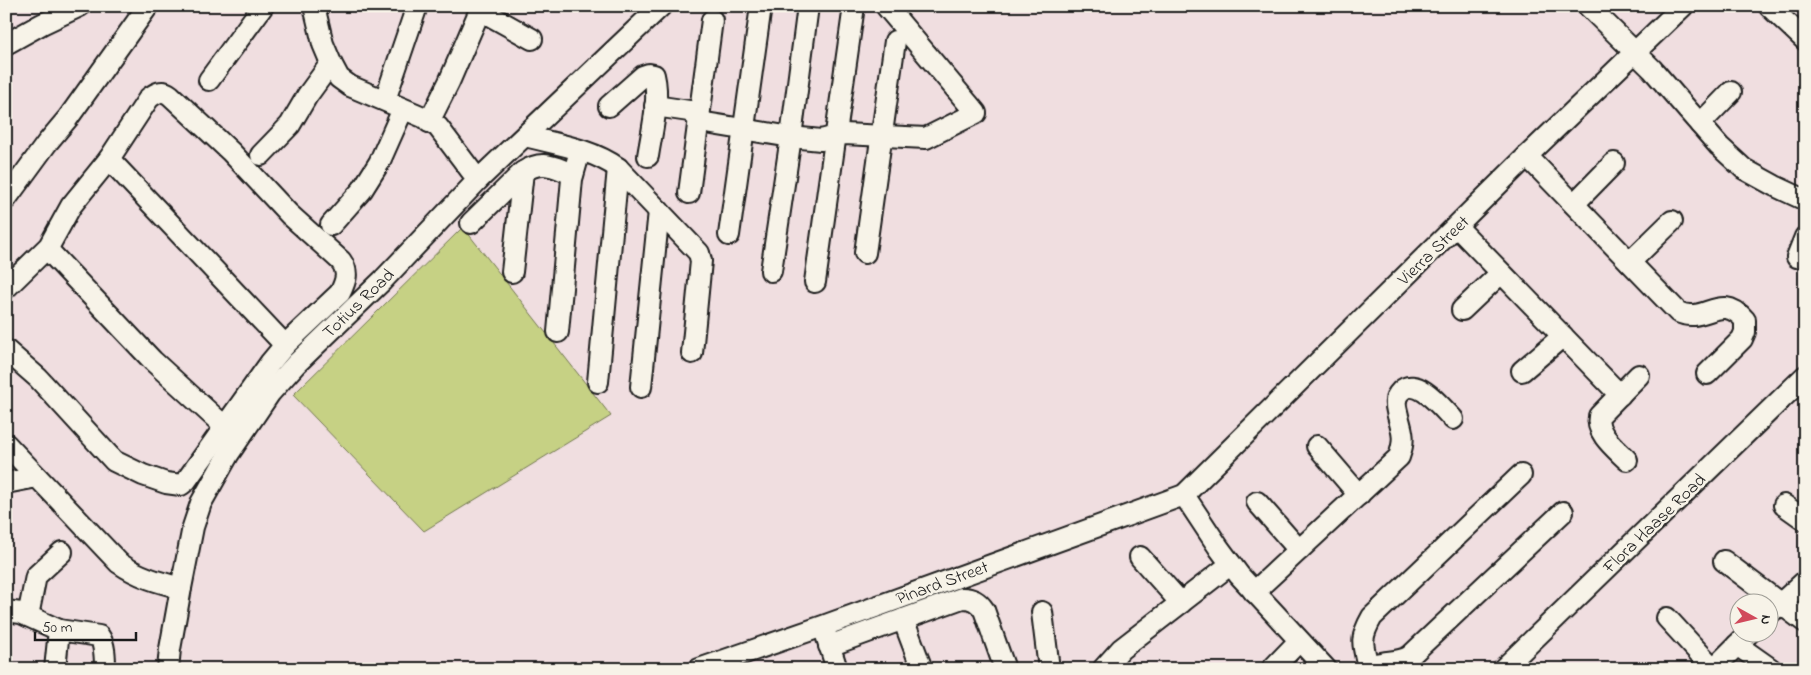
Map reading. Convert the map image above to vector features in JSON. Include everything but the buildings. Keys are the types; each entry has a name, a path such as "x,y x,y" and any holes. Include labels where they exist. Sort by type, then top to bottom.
{"street":[{"path":"6,44 80,6"},
{"path":"6,199 68,118 148,6"},
{"path":"209,80 262,6"},
{"path":"314,6 324,44 331,64 339,78 350,86 385,100 438,127 478,180"},
{"path":"385,100 417,6"},
{"name":"Totius Road","path":"168,669 193,527 201,503 228,455 270,393 289,370 382,281 478,180 661,6"},
{"path":"729,236 742,129 761,6"},
{"path":"772,271 808,6"},
{"path":"815,282 854,6"},
{"path":"655,106 689,111 706,123 821,140 836,136 926,138 976,113 886,6"},
{"name":"Vierra Street","path":"1184,495 1327,353 1457,228 1527,156 1683,6"},
{"path":"1770,6 1804,37"},
{"path":"1590,7 1652,69 1719,146 1744,169 1805,200"},
{"path":"429,122 449,82 480,10 532,39"},
{"path":"689,193 712,20"},
{"path":"865,253 894,42"},
{"path":"261,155 290,125 307,96 331,64"},
{"path":"609,106 649,74 654,75 656,83 655,106 648,156"},
{"path":"6,288 46,249 71,206 109,159 149,98 156,93 166,92 231,152 289,214 341,260 346,270 346,278 340,293 270,363 186,481 181,485 166,483 143,475 108,456 38,378 6,350"},
{"path":"1700,124 1731,92"},
{"path":"331,225 362,190 379,163 403,109"},
{"path":"525,136 608,161 618,168 700,253 701,261 692,353"},
{"path":"558,332 573,174 580,151"},
{"path":"1527,156 1678,312 1682,314 1697,314 1726,307 1738,312 1745,320 1745,332 1742,339 1707,374"},
{"path":"109,159 286,345"},
{"path":"1574,204 1614,163"},
{"path":"470,223 524,172 533,166 550,166 573,174"},
{"path":"598,382 618,168"},
{"path":"512,272 524,172"},
{"path":"641,387 659,211"},
{"path":"1630,262 1672,221"},
{"path":"1457,228 1620,395"},
{"path":"1797,257 1805,237"},
{"path":"46,249 153,361 224,426"},
{"path":"1462,310 1501,273"},
{"path":"1522,371 1563,336"},
{"path":"1627,460 1602,434 1598,422 1599,416 1639,375"},
{"name":"Flora Haase Road","path":"1503,669 1805,376"},
{"path":"1254,592 1398,457 1404,442 1396,400 1398,394 1406,386 1420,388 1453,419"},
{"path":"6,444 119,562 144,578 181,588"},
{"path":"1317,446 1359,495"},
{"path":"1521,475 1372,617 1363,631 1366,668 1410,656 1564,512"},
{"path":"6,483 36,476"},
{"path":"1184,495 1230,564 1326,669"},
{"name":"Pinard Street","path":"699,669 1184,495"},
{"path":"1257,502 1299,550"},
{"path":"1784,505 1805,520"},
{"path":"28,616 36,576 62,552"},
{"path":"1140,557 1180,603"},
{"path":"1724,561 1757,592"},
{"path":"1103,669 1121,649 1230,564"},
{"path":"1778,606 1805,580"},
{"path":"830,646 962,598 975,600 984,610 1005,669"},
{"path":"1778,610 1805,622"},
{"path":"6,611 21,613 59,630 99,636 104,654 105,669"},
{"path":"1042,612 1049,669"},
{"path":"1667,618 1713,668 1740,642"},
{"path":"903,619 922,669"},
{"path":"823,626 837,669"},
{"path":"55,669 59,630"},
{"path":"1272,669 1299,641"},
{"path":"1746,642 1771,669"}],"green space":[{"path":"463,227 611,416 424,531 293,395"}]}
